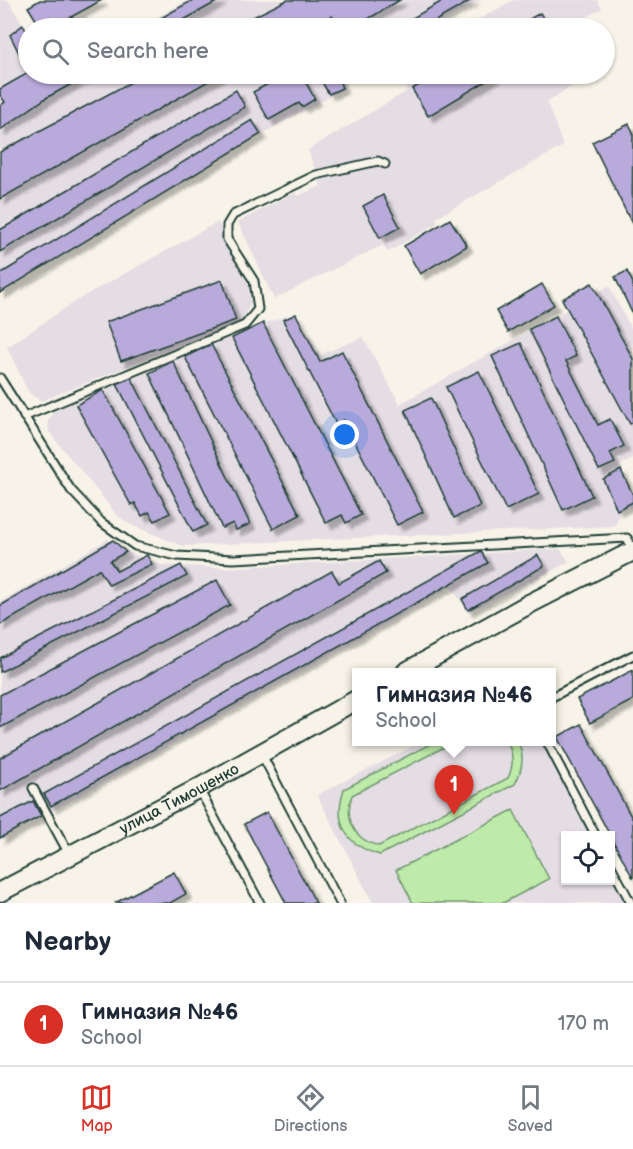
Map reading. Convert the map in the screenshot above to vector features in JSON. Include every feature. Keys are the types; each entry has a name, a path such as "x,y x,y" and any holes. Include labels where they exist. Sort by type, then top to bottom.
{"street":[{"path":"413,668 633,550"},
{"name":"улица Тимошенко","path":"0,892 198,788 352,703"}],"lane":[{"path":"24,417 245,325 258,309 254,281 227,239 227,225 234,215 316,175 378,161 385,164"},
{"path":"0,378 71,490 101,522 135,546 177,556 233,559 627,538 633,550"},
{"path":"556,695 633,655"},
{"path":"550,746 593,831"},
{"path":"261,753 340,903"},
{"path":"33,788 70,856"},
{"path":"198,788 260,903"},
{"path":"615,873 631,903"}],"shaded area":[{"path":"0,0 8,0 19,18 18,84 344,84 345,88 0,278"},
{"path":"188,0 481,0 448,18 156,18"},
{"path":"514,0 597,0 602,8 586,18 481,18"},
{"path":"405,84 575,84 547,102 563,146 436,218 438,223 388,252 383,245 274,299 238,222 296,192 298,196 321,186 308,150 407,91"},
{"path":"218,222 254,296 242,321 41,401 29,393 7,347 84,296"},
{"path":"609,286 633,332 633,420 630,422 633,427 633,459 620,465 633,495 633,508 622,507 615,526 183,546 129,524 117,515 49,432 48,421 54,411 251,328 296,313 320,355 363,337 400,404"},
{"path":"108,539 133,554 161,565 225,568 560,549 569,562 468,612 451,587 0,840 0,602"},
{"path":"413,746 544,746 589,831 561,831 561,885 615,885 615,882 626,903 373,903 317,795"}],"green space":[{"path":"426,746 446,746 352,795 349,812 353,827 363,839 379,846 508,778 512,760 509,746 519,746 522,758 521,769 515,784 380,855 358,845 345,831 340,812 344,789"},
{"path":"513,810 549,879 503,903 413,903 396,870"}],"building":[{"path":"40,0 102,0 69,18 35,18 28,7"},
{"path":"193,0 220,0 187,18 161,18"},
{"path":"287,0 400,0 370,18 333,18 332,16 328,18 251,18"},
{"path":"444,0 472,0 440,18 412,18"},
{"path":"540,13 543,18 531,18"},
{"path":"18,29 18,51 10,35"},
{"path":"18,79 18,84 72,84 46,98 0,130 0,106 5,102 0,95 0,89"},
{"path":"127,84 203,84 0,199 0,152"},
{"path":"268,84 307,84 315,99 302,107 299,103 269,120 253,92"},
{"path":"323,84 341,84 342,88 329,94"},
{"path":"421,84 481,84 428,116 412,89"},
{"path":"236,90 245,107 0,252 0,230"},
{"path":"252,120 261,134 0,293 0,274"},
{"path":"629,124 633,132 632,224 592,142"},
{"path":"383,195 400,227 380,238 363,206"},
{"path":"450,219 467,246 420,274 404,246"},
{"path":"627,271 633,283 633,315 615,277"},
{"path":"222,280 236,320 121,361 106,322"},
{"path":"592,283 633,359 633,422 630,424 562,299"},
{"path":"542,284 554,305 508,332 496,311"},
{"path":"296,314 320,362 342,351 423,512 397,525 344,420 336,424 283,320"},
{"path":"556,316 576,356 566,361 598,425 610,419 624,446 610,453 615,463 599,470 529,329"},
{"path":"263,323 361,515 346,523 342,515 326,523 232,338"},
{"path":"521,343 592,496 563,510 492,356"},
{"path":"211,344 300,515 273,529 185,357"},
{"path":"173,361 250,524 236,530 233,523 222,528 149,373"},
{"path":"479,371 539,494 506,510 446,387"},
{"path":"131,377 207,525 193,532 117,384"},
{"path":"103,390 170,513 155,521 149,512 142,516 135,503 131,505 76,405"},
{"path":"431,398 480,506 454,518 405,410"},
{"path":"621,470 633,495 633,502 617,510 603,479"},
{"path":"113,540 126,552 110,561 117,571 147,555 152,564 109,585 99,569 0,625 0,606"},
{"path":"481,551 488,563 51,806 44,794"},
{"path":"538,555 544,566 468,610 462,599"},
{"path":"379,561 386,573 0,791 0,758 332,571 339,583"},
{"path":"181,565 187,576 0,672 0,658"},
{"path":"217,580 230,605 0,728 0,695"},
{"path":"633,670 633,700 590,723 577,699"},
{"path":"581,724 633,820 633,878 615,845 615,831 608,831 557,737"},
{"path":"33,801 41,816 0,838 0,818"},
{"path":"267,812 316,903 286,903 244,824"},
{"path":"174,872 186,894 170,903 115,903"}],"place":[{"name":"Гимназия №46","path":"454,815"}]}
